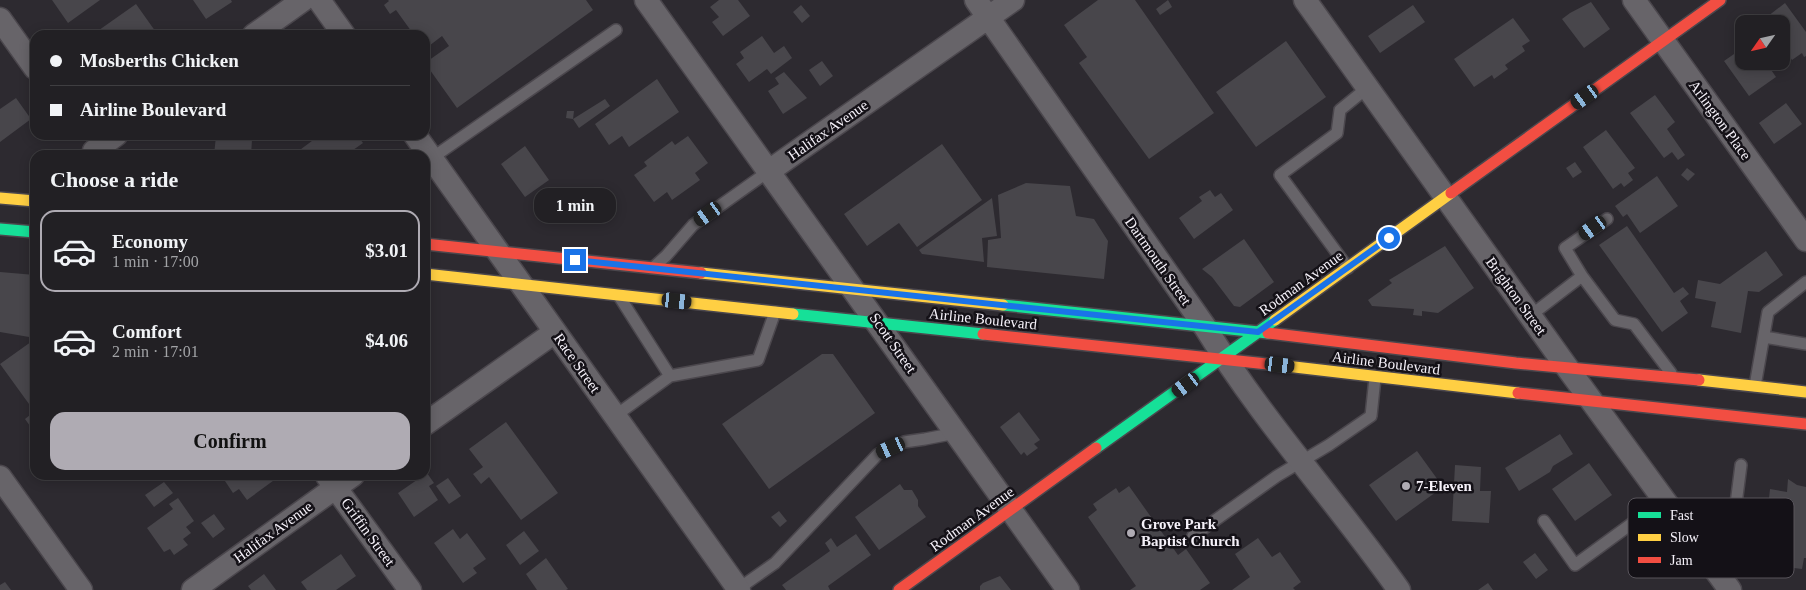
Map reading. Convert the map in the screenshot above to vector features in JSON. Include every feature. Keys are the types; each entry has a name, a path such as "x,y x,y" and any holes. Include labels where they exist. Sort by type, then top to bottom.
{"main road":[{"name":"Rodman Avenue","path":"899,590 1720,0"},
{"path":"0,198 30,201"},
{"path":"0,229 30,232"},
{"name":"Airline Boulevard","path":"430,245 1258,332 1516,363 1566,366 1806,392"},
{"name":"Airline Boulevard","path":"430,275 1224,358 1375,378 1806,424"}],"street":[{"path":"261,30 303,0"},
{"path":"318,0 340,30"},
{"name":"Scott Street","path":"646,0 1068,590"},
{"name":"Halifax Avenue","path":"769,171 982,9 1012,0"},
{"name":"Brighton Street","path":"1305,0 1445,198 1663,498"},
{"name":"Arlington Place","path":"1634,0 1806,240"},
{"name":"Dartmouth Street","path":"982,9 1205,327 1224,358 1396,589"},
{"path":"1,23 30,61"},
{"path":"91,147 106,140"},
{"name":"Race Street","path":"430,155 738,590"},
{"path":"430,420 555,332"},
{"path":"0,477 81,590"},
{"name":"Halifax Avenue","path":"192,590 337,480"},
{"name":"Griffin Street","path":"339,480 410,590"},
{"name":"Brighton Street","path":"1721,578 1730,590"}],"lane":[{"path":"432,158 616,30"},
{"path":"1348,268 1280,175 1337,133 1340,110 1367,88"},
{"name":"Halifax Avenue","path":"652,268 666,256 693,225 769,171"},
{"path":"1607,219 1565,248 1582,276 1615,320 1634,324 1674,377"},
{"path":"1530,316 1582,276"},
{"path":"1755,387 1768,312 1806,282"},
{"path":"618,295 670,376"},
{"path":"615,416 670,376 758,360 775,312"},
{"path":"1764,337 1806,344"},
{"path":"1193,536 1277,476 1330,446 1371,416 1375,378"},
{"path":"738,590 775,563 878,454 904,442 925,440 956,433"},
{"path":"1737,498 1741,465"},
{"path":"1544,521 1575,565 1628,526"}],"building":[{"path":"52,0 100,0 68,23"},
{"path":"193,0 231,0 232,2 206,19"},
{"path":"586,0 593,10 457,108 430,70 430,59 449,46 442,36 430,45 430,30 410,30 396,10 390,14 384,5 389,1"},
{"path":"719,0 738,0 750,16 723,36 712,22 719,17 710,7"},
{"path":"1098,0 1135,0 1214,113 1149,159 1079,63 1087,57 1064,25"},
{"path":"1168,0 1172,7 1160,15 1156,9"},
{"path":"1591,2 1610,29 1584,48 1562,19"},
{"path":"1785,3 1806,32 1806,56 1804,57 1802,53 1792,60 1790,57 1790,15 1769,15"},
{"path":"136,4 154,30 99,30"},
{"path":"801,5 810,16 802,23 793,12"},
{"path":"1413,5 1425,22 1380,53 1368,36"},
{"path":"1513,18 1530,41 1522,46 1525,51 1505,65 1508,69 1494,79 1492,75 1474,87 1454,59"},
{"path":"762,36 774,53 784,46 792,58 771,74 767,69 749,82 736,64 744,58 740,52"},
{"path":"1286,41 1326,97 1256,147 1216,92"},
{"path":"1735,53 1735,70 1771,70 1776,77 1749,96 1724,61"},
{"path":"822,61 833,76 820,86 809,70"},
{"path":"784,72 807,98 783,114 768,91 779,84 775,78"},
{"path":"657,79 679,112 629,147 622,136 609,145 595,124"},
{"path":"1655,95 1675,122 1667,129 1685,155 1678,160 1672,152 1664,158 1630,113"},
{"path":"16,98 30,120 0,142 0,109"},
{"path":"605,99 610,106 579,128 573,119"},
{"path":"1786,103 1802,124 1774,144 1759,123"},
{"path":"567,111 574,111 573,119 566,118"},
{"path":"1606,130 1635,168 1628,173 1633,180 1624,187 1621,183 1613,189 1583,147"},
{"path":"688,136 708,163 695,173 700,180 672,200 667,192 654,202 634,175 647,166 644,162 672,141 675,145"},
{"path":"216,140 252,140 251,150 215,150"},
{"path":"313,140 361,140 363,143 353,150 300,150"},
{"path":"942,144 982,200 917,247 899,223 867,246 844,214"},
{"path":"525,146 549,180 525,197 501,164"},
{"path":"1575,162 1582,172 1573,178 1566,168"},
{"path":"1687,168 1695,174 1688,181 1681,175"},
{"path":"1657,176 1678,206 1640,233 1627,214 1623,217 1615,206"},
{"path":"1026,183 1070,186 1076,216 1094,219 1108,241 1104,279 987,267 988,240 1001,238 998,195"},
{"path":"1210,190 1215,197 1221,193 1233,210 1194,239 1179,218 1202,201 1199,197"},
{"path":"992,198 997,236 982,238 984,262 922,254 919,250"},
{"path":"1627,226 1674,293 1683,287 1689,294 1680,301 1688,313 1662,332 1599,245"},
{"path":"1244,239 1274,282 1240,307 1234,306 1212,277 1202,269"},
{"path":"1445,246 1474,288 1438,313 1422,311 1422,316 1413,315 1414,309 1372,306 1368,300 1392,283 1389,280"},
{"path":"1766,251 1783,275 1759,292 1748,291 1741,333 1711,327 1716,302 1695,298 1698,280 1720,284"},
{"path":"0,272 30,275 30,337 0,332"},
{"path":"30,343 30,403 29,404 0,364"},
{"path":"822,354 833,354 875,413 769,489 722,424"},
{"path":"1019,412 1040,440 1034,444 1038,448 1027,456 1024,452 1021,455 1000,427"},
{"path":"30,415 30,426 25,419"},
{"path":"506,422 558,493 521,520 489,477 481,484 473,474 483,467 469,449"},
{"path":"1560,434 1573,454 1553,466 1550,472 1519,491 1505,468"},
{"name":"7-Eleven","path":"1417,451 1443,487 1396,521 1369,485"},
{"path":"1589,463 1612,495 1575,521 1552,489"},
{"path":"1455,465 1481,467 1480,491 1491,491 1489,523 1452,521"},
{"path":"430,477 434,483 429,486 438,500 414,517 398,493 417,480 430,480"},
{"path":"448,478 461,496 449,504 436,486"},
{"path":"1788,479 1797,485 1806,487 1806,558 1804,558 1802,569 1794,568 1794,498 1769,498 1770,489 1787,492"},
{"path":"274,480 247,500 239,489 233,493 225,481"},
{"path":"164,482 173,493 154,507 145,495"},
{"path":"900,484 904,490 912,490 918,500 918,506 926,517 879,550 855,517"},
{"name":"Grove Park Baptist Church","path":"1129,486 1178,555 1186,549 1210,583 1200,590 1130,590 1136,586 1088,517 1097,510 1093,504 1116,488 1119,493"},
{"path":"178,498 194,521 186,527 191,533 183,539 188,545 174,555 170,549 164,552 147,528 173,509 169,504"},
{"path":"779,511 787,521 780,527 771,517"},
{"path":"214,514 225,529 213,538 201,523"},
{"path":"453,529 460,539 467,533 486,559 473,568 477,573 463,583 434,543"},
{"path":"524,531 539,551 520,565 506,545"},
{"path":"856,534 871,555 828,586 830,590 786,590 782,585 830,551 825,543 831,538 837,547"},
{"name":"Grove Park Baptist Church","path":"1258,538 1272,557 1280,552 1301,582 1293,588 1295,590 1232,590 1250,577 1235,554"},
{"path":"1535,553 1548,570 1536,579 1523,562"},
{"path":"341,554 356,576 336,590 307,590 301,582"},
{"path":"546,558 568,589 537,590 526,574"},
{"path":"264,574 276,590 251,590 248,586"},
{"path":"1000,576 1011,590 980,590 980,586 983,583"},
{"path":"5,582 11,590 0,590 0,585"},
{"path":"1488,583 1493,590 1478,590"}],"traffic: fast":[{"path":"0,229 30,232"},
{"path":"1003,305 1268,333"},
{"path":"793,314 983,334"},
{"path":"1096,448 1275,320"}],"traffic: slow":[{"path":"1275,320 1451,193"},
{"path":"0,198 30,201"},
{"path":"701,273 1003,305"},
{"path":"430,275 793,314"},
{"path":"1286,366 1518,393"},
{"path":"1699,380 1806,392"}],"traffic: jam":[{"path":"1451,193 1720,0"},
{"path":"430,245 701,273"},
{"path":"1268,333 1516,363 1699,380"},
{"path":"983,334 1286,366"},
{"path":"1518,393 1806,424"},
{"path":"899,590 1096,448"}],"place":[{"name":"7-Eleven","path":"1406,486"},
{"name":"Grove Park Baptist Church","path":"1131,533"}],"route":[{"path":"575,260 1258,332 1389,238"}]}
